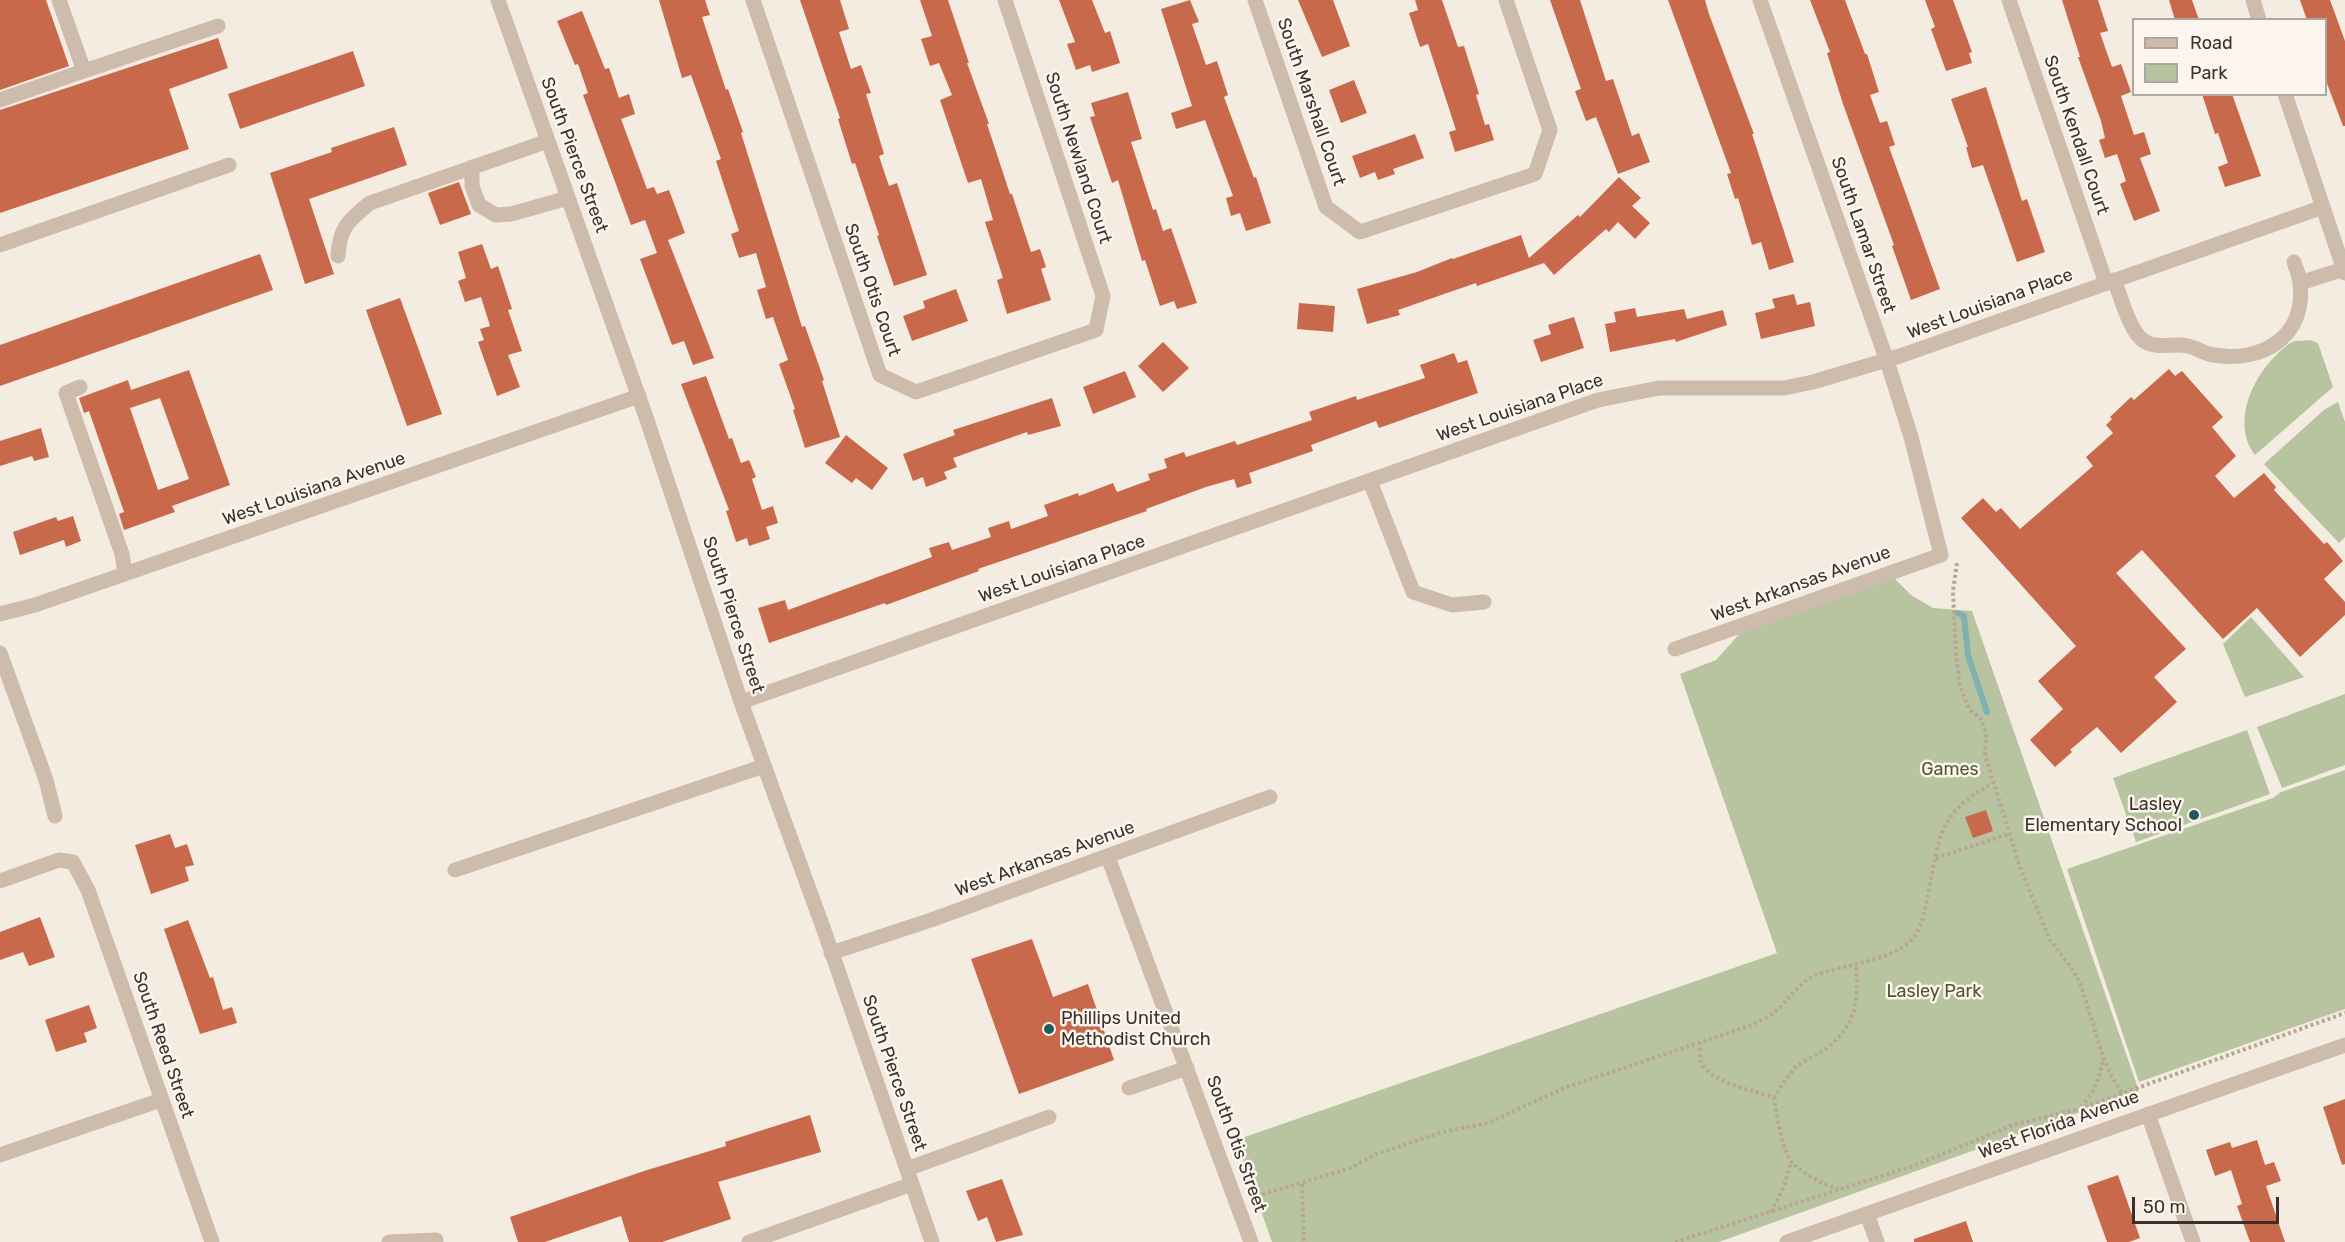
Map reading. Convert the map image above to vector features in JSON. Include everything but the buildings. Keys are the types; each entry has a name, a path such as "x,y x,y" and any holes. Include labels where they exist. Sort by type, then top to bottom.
{"street":[{"path":"59,0 84,71"},
{"name":"South Pierce Street","path":"498,0 639,396 741,702 932,1242"},
{"name":"South Otis Court","path":"753,0 880,375 916,392 1096,330"},
{"name":"South Newland Court","path":"1005,0 1102,296 1096,330"},
{"name":"South Marshall Court","path":"1255,0 1326,207 1360,232 1535,174 1550,130 1506,0"},
{"name":"South Lamar Street","path":"1760,0 1887,361 1911,437 1941,555"},
{"name":"South Kendall Court","path":"2009,0 2110,281 2133,328 2143,340 2160,347 2186,345 2213,355 2257,354 2276,344 2291,329 2299,309 2300,284"},
{"path":"2253,0 2258,18"},
{"path":"0,100 218,26"},
{"path":"2286,96 2344,271 2300,284 2294,262"},
{"path":"338,256 339,238 349,219 370,203 548,141"},
{"path":"0,245 230,165"},
{"path":"472,167 472,186 479,205 496,215 511,214 568,198"},
{"name":"West Louisiana Place","path":"741,702 1598,400 1659,388 1784,388 1814,382 1887,361 2323,207"},
{"path":"80,387 66,393 122,554 126,574"},
{"name":"West Louisiana Avenue","path":"0,614 35,606 639,396"},
{"path":"1370,481 1413,592 1452,605 1484,602"},
{"name":"West Arkansas Avenue","path":"1675,650 1941,555"},
{"path":"0,653 46,780 55,816"},
{"path":"455,870 764,766"},
{"name":"West Arkansas Avenue","path":"831,953 932,920 1270,797"},
{"name":"South Otis Street","path":"1108,857 1251,1242"},
{"name":"South Reed Street","path":"0,881 59,860 73,862 88,890 212,1242"},
{"name":"West Florida Avenue","path":"1787,1242 2345,1045"},
{"path":"1129,1088 1186,1068"},
{"path":"0,1155 161,1100"},
{"path":"2148,1114 2193,1242"},
{"path":"907,1169 1049,1117"},
{"path":"749,1242 912,1184"},
{"path":"1867,1214 1877,1242"},
{"path":"389,1242 436,1240 436,1242"}],"path":[{"path":"1253,1197 1351,1168 1376,1154 1443,1132 1488,1124 1564,1088 1752,1025 1772,1014 1792,992 1813,976 1875,959 1897,950 1915,936 1923,916 1942,828 1957,807 1993,783 2021,870 2050,940 2071,967 2081,985 2103,1057 2112,1077 2123,1093"},
{"path":"1935,858 2009,834"},
{"path":"1770,1213 1784,1186 1791,1163 1777,1120 1774,1097 1797,1066 1822,1052 1842,1036 1854,1013 1858,986 1856,964"},
{"path":"1675,1242 1913,1166 2013,1125 2079,1109 2345,1013"},
{"path":"1700,1042 1700,1061 1712,1074 1740,1087 1774,1097"},
{"path":"2079,1109 2088,1099 2100,1078 2103,1057"},
{"path":"1791,1163 1813,1178 1839,1190"},
{"path":"1302,1184 1304,1242"}],"green space":[{"path":"2310,340 2318,343 2333,387 2255,455 2247,441 2245,425 2246,409 2258,378 2268,364 2292,342"},
{"path":"2338,402 2345,422 2345,537 2339,543 2264,464 2324,410"},
{"name":"Lasley Park","path":"1894,578 1911,595 1933,608 1972,611 2139,1091 1719,1242 1272,1242 1236,1140 1777,953 1680,674 1716,660 1742,631"},
{"path":"2251,617 2304,677 2245,697 2223,644"},
{"path":"2345,694 2345,765 2282,788 2257,727"},
{"path":"2247,730 2270,794 2136,842 2113,778"},
{"path":"2345,770 2345,1009 2139,1082 2067,869 2273,798 2281,792"}],"waterway":[{"path":"1957,613 1964,616 1968,655 1987,712"}],"place":[{"name":"Lasley Elementary School","path":"2194,815"},
{"name":"Phillips United Methodist Church","path":"1049,1029"}],"park label":[{"name":"Games","path":"1950,770"}]}
